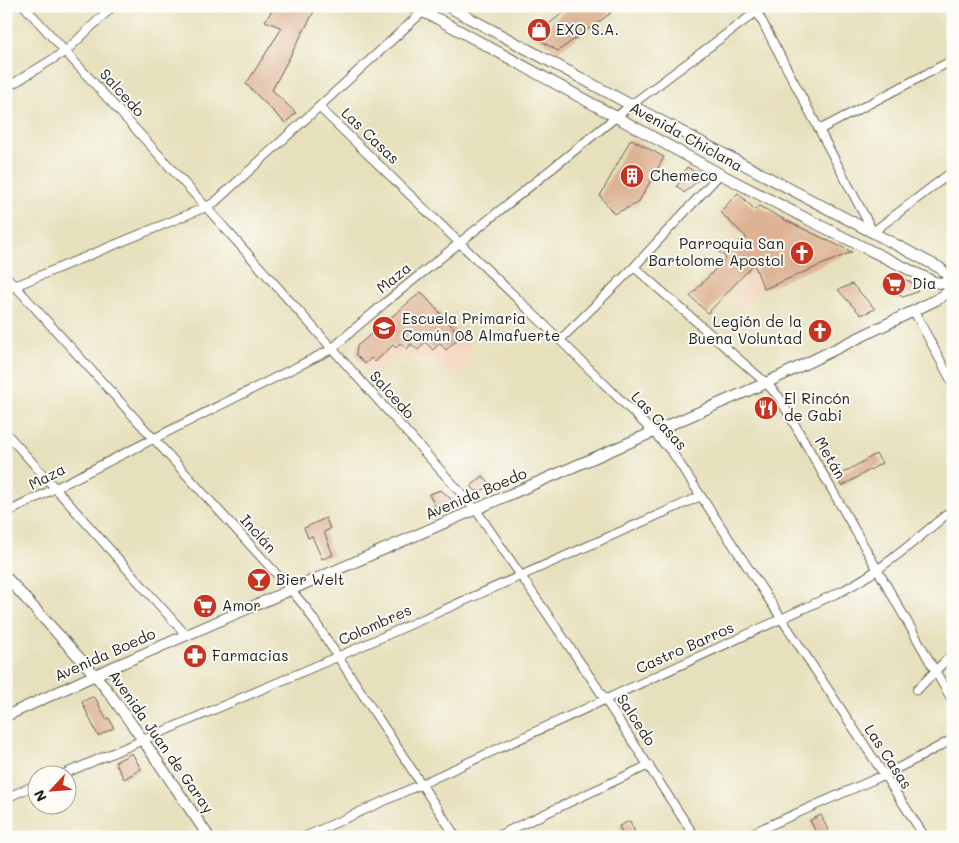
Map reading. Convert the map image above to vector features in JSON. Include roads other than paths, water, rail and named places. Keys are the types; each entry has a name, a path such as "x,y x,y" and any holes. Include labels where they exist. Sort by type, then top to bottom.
{"main road":[{"name":"Avenida Chiclana","path":"409,6 426,9 438,19 720,174 817,224 934,282 953,284"},
{"name":"Avenida Chiclana","path":"447,6 631,106 940,268 953,281"},
{"name":"Avenida Boedo","path":"7,714 766,383 938,299 953,289"},
{"name":"Avenida Juan de Garay","path":"6,577 95,675 143,740 209,837"}],"street":[{"name":"Salcedo","path":"24,6 476,510 522,575 695,837"},
{"path":"6,88 66,51 113,6"},
{"path":"758,8 873,232 953,171"},
{"name":"Maza","path":"6,513 332,349 460,242 758,8"},
{"path":"6,291 215,202 426,9"},
{"path":"820,130 953,60"},
{"name":"Las Casas","path":"319,107 460,242 672,452 925,837"},
{"path":"560,340 634,267 720,174"},
{"name":"Metán","path":"634,267 766,383 779,397 953,702"},
{"name":"Inclán","path":"6,276 306,608 456,837"},
{"path":"914,311 953,384"},
{"path":"6,433 186,635"},
{"name":"Colombres","path":"78,768 701,496"},
{"name":"Castro Barros","path":"304,837 860,582 878,570 953,509"},
{"path":"917,690 953,653"},
{"path":"743,837 884,775 953,739"},
{"path":"495,837 649,765"},
{"path":"6,798 28,788"}],"place":[{"name":"EXO S.A.","path":"539,30"},
{"name":"Chemeco","path":"632,176"},
{"name":"Parroquia San Bartolome Apostol","path":"802,253"},
{"name":"Dia","path":"894,284"},
{"name":"Escuela Primaria Común 08 Almafuerte","path":"384,328"},
{"name":"Legión de la Buena Voluntad","path":"820,331"},
{"name":"El Rincón de Gabi","path":"766,408"},
{"name":"Bier Welt","path":"259,580"},
{"name":"Amor","path":"205,606"},
{"name":"Farmacias","path":"195,656"}]}
